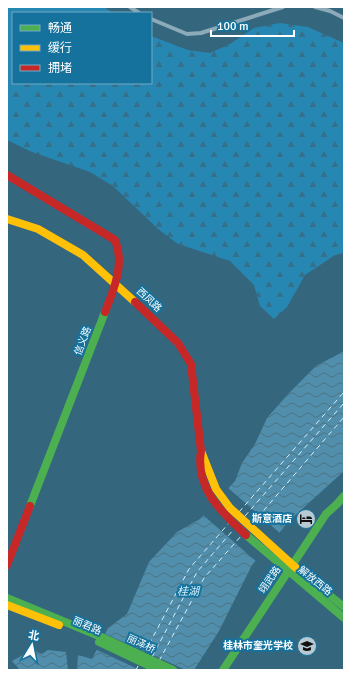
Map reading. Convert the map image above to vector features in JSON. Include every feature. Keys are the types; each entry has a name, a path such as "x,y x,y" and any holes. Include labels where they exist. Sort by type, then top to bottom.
{"main road":[{"name":"信义路","path":"7,175 115,240 119,247 116,283 7,565"},
{"name":"西凤路","path":"7,219 38,230 83,254 164,328 185,352 191,364 193,376 201,451 216,489"},
{"name":"西凤路","path":"201,451 198,460 199,469 208,493"},
{"name":"解放西路","path":"216,489 230,508 279,552 292,570 344,618"},
{"name":"解放西路","path":"208,493 223,514 273,559 292,570 344,607"},
{"name":"翊武路","path":"228,670 326,514 344,496"},
{"name":"翊武路","path":"222,670 292,570"},
{"name":"丽君路","path":"7,598 98,639 158,670"},
{"name":"丽君路","path":"7,605 98,639"},
{"name":"丽泽桥","path":"98,639 173,670"}],"street":[{"path":"152,19 187,34 201,34 283,7"},
{"path":"314,7 330,10 344,18"}],"green space":[{"path":"7,7 104,7 112,12 12,12 12,84 152,84 152,36 188,50 210,53 230,44 254,28 280,23 308,27 344,43 344,253 335,255 305,275 287,307 274,319 260,306 254,285 230,261 178,244 158,229 113,186 90,172 32,152 7,140"}],"water":[{"name":"桂湖","path":"344,351 344,471 290,520 252,565 219,631 194,670 77,670 78,655 92,659 108,628 127,614 149,562 177,532 200,519 235,481 242,463 255,444 267,418 316,366"},
{"path":"32,650 42,654 48,650 66,652 68,670 20,670 12,661"}],"pier":[{"path":"227,487 281,534 257,562 202,514"},
{"path":"103,633 186,670 140,670 95,649"}],"ferry route":[{"path":"239,512 344,392"},
{"path":"245,516 344,403"},
{"path":"252,524 344,417"},
{"path":"145,652 189,569 229,523"},
{"path":"152,657 197,572 234,529"},
{"path":"159,661 204,578 242,535"},
{"path":"136,670 138,666"}],"traffic: fast":[{"path":"30,506 105,312"},
{"path":"337,504 344,496"},
{"path":"223,670 326,514 337,504"},
{"path":"246,535 344,618"},
{"path":"296,568 344,607"},
{"path":"7,598 99,636 173,670"},
{"path":"99,642 158,670"}],"traffic: slow":[{"path":"7,219 38,229 83,255 135,302"},
{"path":"201,451 216,489 230,508 296,568"},
{"path":"7,605 59,625"}],"traffic: jam":[{"path":"7,175 115,240 118,249 119,267 115,285 105,312"},
{"path":"135,302 178,343 191,364 201,451 200,464 202,476 206,488 219,508 246,535"},
{"path":"7,565 30,506"}],"place":[{"name":"斯意酒店","path":"306,519"},
{"name":"桂林市奎光学校","path":"307,646"}]}
